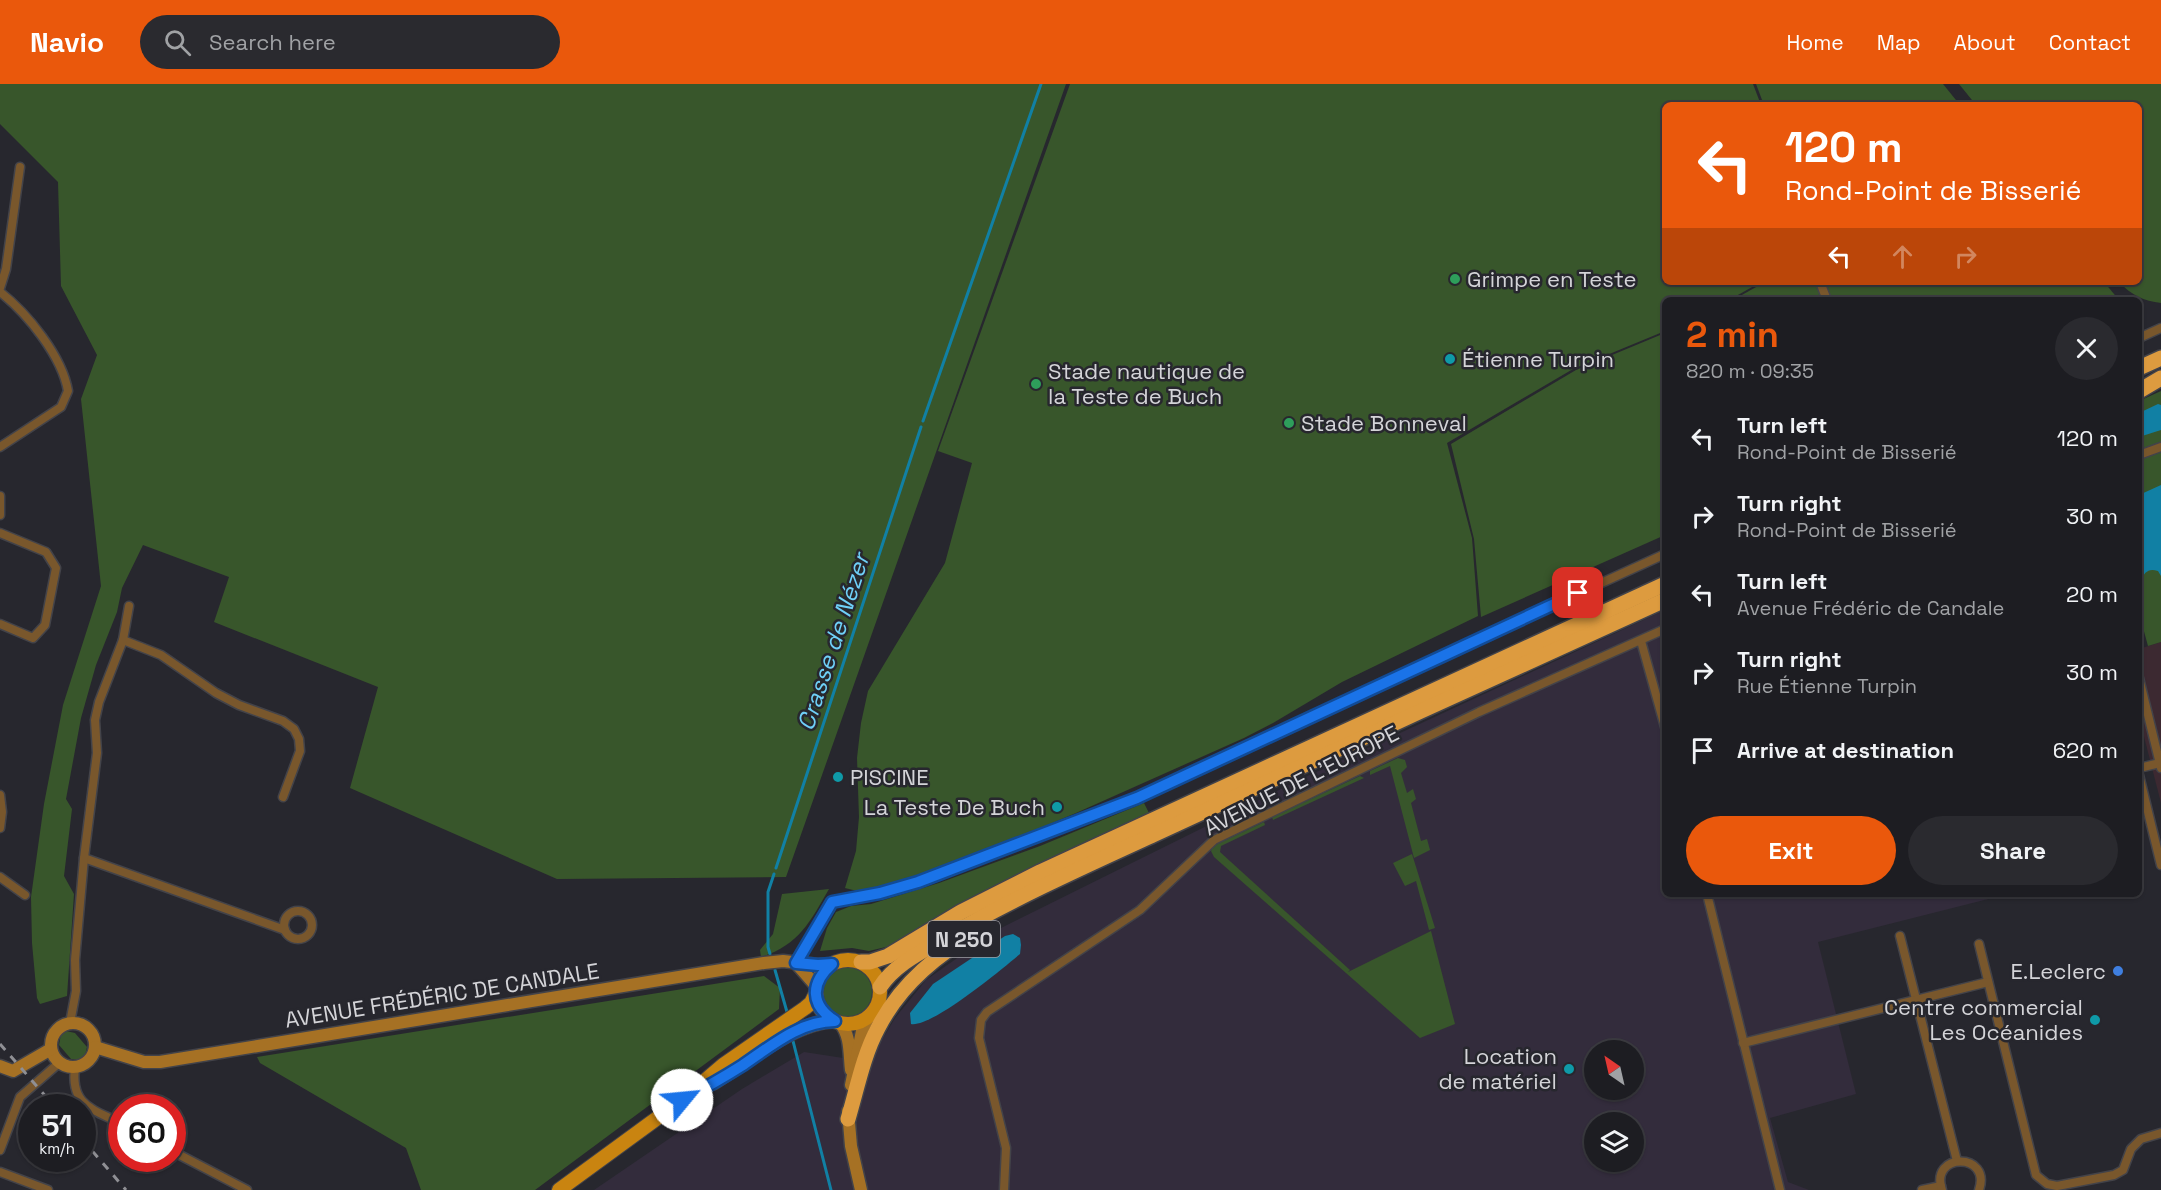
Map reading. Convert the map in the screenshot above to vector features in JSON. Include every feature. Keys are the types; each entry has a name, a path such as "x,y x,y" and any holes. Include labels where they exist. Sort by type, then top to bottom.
{"highway":[{"path":"2142,367 2161,358"},
{"path":"2142,382 2161,375"},
{"path":"2142,389 2161,375"},
{"name":"N 250","path":"861,962 880,959 961,912 1040,872 1662,585"},
{"name":"N 250","path":"880,987 890,975 910,960 968,925 1046,885 1291,769 1662,601"},
{"name":"N 250","path":"848,1119 867,1054 877,1029 900,994 927,965 945,951 1009,912 1159,832"}],"main road":[{"name":"N 250","path":"832,964 843,960 861,962"},
{"path":"861,962 877,976 880,987"},
{"path":"559,1190 682,1100 723,1065 805,1008 811,1003 821,974 832,964"},
{"name":"N 250","path":"870,1014 876,1007 880,987"},
{"path":"816,990 817,1003 821,1010 837,1022"},
{"path":"682,1100 789,1035 812,1024 854,1023 870,1014"}],"street":[{"path":"0,447 61,407 68,391 55,358 41,335 0,290 6,270 20,167"},
{"path":"2142,337 2161,328"},
{"path":"2142,454 2161,447"},
{"path":"0,496 0,515"},
{"path":"0,533 46,552 56,568 45,625 33,638 0,624"},
{"path":"816,990 796,963 832,902 880,893 918,882 1137,798 1662,555"},
{"path":"70,1023 76,991 75,960 84,858 97,753 94,725 123,640 129,606"},
{"name":"AVENUE DE L'EUROPE","path":"1004,1190 1006,1148 979,1038 981,1020 987,1012 1140,910 1214,840 1473,715 1662,630"},
{"path":"123,640 161,655 216,693 239,705 283,721 294,729 299,739 300,751 283,797"},
{"path":"1641,641 1662,716"},
{"path":"2142,691 2160,766 2142,768"},
{"path":"2142,787 2161,865"},
{"path":"0,795 2,812 0,828"},
{"path":"84,858 285,930"},
{"path":"0,877 26,895"},
{"path":"1708,897 1780,1190"},
{"path":"1900,936 1957,1161"},
{"path":"1979,944 2036,1175 2042,1181 2056,1186 2114,1175 2123,1170 2131,1149 2141,1139 2161,1133"},
{"name":"AVENUE FRÉDÉRIC DE CANDALE","path":"95,1047 144,1062 160,1062 742,966 783,961 818,965 832,964"},
{"path":"1743,1043 1988,982"},
{"path":"861,1190 851,1146 848,1119 852,1077 862,1031 870,1014"},
{"path":"837,1022 845,1030 848,1039 852,1077"},
{"path":"70,1023 83,1025 88,1029 95,1047 90,1058 81,1066 69,1067 59,1063 51,1049 51,1039 56,1030 70,1023"},
{"path":"0,1066 13,1071 51,1049"},
{"path":"0,1150 20,1097 59,1063"},
{"path":"75,1067 75,1088 80,1101 108,1116"},
{"path":"186,1158 247,1190"},
{"path":"1922,1190 1942,1188 1942,1173 1957,1161 1970,1163 1975,1167 1981,1178 1979,1190"},
{"path":"0,1172 48,1190"}],"shaded area":[{"path":"1662,611 1662,897 1996,897 1818,942 1856,1094 1770,1118 1788,1182 1809,1190 594,1190 742,1089 804,1052 869,1062 895,1018 926,980 997,930 1299,780"},
{"path":"2161,642 2161,803 2142,729 2142,648"}],"green space":[{"path":"0,84 1066,84 786,877 557,879 350,788 378,687 214,622 229,577 143,545 122,588 117,612 96,665 81,718 66,799 72,809 64,876 74,894 67,996 40,1004 37,998 32,943 31,897 44,804 63,705 101,586 81,399 97,355 61,286 58,182 0,124"},
{"path":"1070,84 1753,84 1760,102 1662,102 1662,285 1756,285 1734,297 1662,297 1662,332 1573,369 1447,443 1472,538 1478,616 1342,682 1244,738 955,864 865,893 845,888 856,851 859,817 857,758 868,691 945,563 972,463 938,451"},
{"path":"1756,84 1943,84 1958,102 1763,102"},
{"path":"1959,84 2161,84 2161,303 2138,297 2122,285 2142,285 2142,102 1974,102"},
{"path":"1760,285 2106,285 2116,297 1738,297"},
{"path":"1662,334 1662,536 1481,617 1474,539 1451,444 1576,370"},
{"path":"2161,391 2161,642 2148,646 2142,624 2142,400"},
{"path":"1398,758 1405,760 1407,767 1401,773 1407,793 1413,789 1416,799 1411,803 1421,841 1427,839 1430,850 1414,858 1390,766 1370,775 1370,771"},
{"path":"1360,776 1364,778 1273,820 1272,817"},
{"path":"1144,803 1150,815 894,945 869,951 852,948 820,951 827,928 836,912 939,883 1040,846"},
{"path":"1264,822 1265,825 1221,846 1220,852 1350,970 1348,972 1431,931 1455,1024 1420,1038 1214,857 1211,851 1213,846"},
{"path":"1412,854 1435,928 1429,930 1416,881 1405,886 1393,863"},
{"path":"829,889 809,922 794,939 774,952 761,957 760,950 773,934 782,894"},
{"path":"842,967 852,967 865,974 872,987 872,997 865,1010 852,1017 842,1017 833,1013 826,1006 822,997 822,987 826,978 833,971"},
{"path":"764,976 780,988 779,1009 535,1190 421,1190 406,1148 260,1063 257,1057"},
{"path":"66,1031 75,1033 87,1047 85,1056 81,1060 71,1059 59,1045 61,1034"}],"water":[{"path":"2158,404 2161,405 2161,430 2142,436 2142,412"},
{"path":"2161,485 2161,576 2158,571 2149,570 2142,578 2142,494"},
{"path":"1013,934 1020,938 1020,954 950,1008 921,1023 911,1024 910,1013 933,984 1005,936"}],"waterway":[{"name":"Crasse de Nézer","path":"923,421 1041,84"},
{"name":"Crasse de Nézer","path":"776,868 921,427"},
{"name":"Crasse de Nézer","path":"770,954 768,892 774,874"},
{"name":"Crasse de Nézer","path":"775,970 787,1012"},
{"name":"Crasse de Nézer","path":"793,1041 831,1190"}],"railway":[{"path":"0,1044 44,1094"},
{"path":"96,1155 126,1190"}],"place":[{"name":"Grimpe en Teste","path":"1455,279"},
{"name":"Étienne Turpin","path":"1450,359"},
{"name":"Stade nautique de la Teste de Buch","path":"1036,384"},
{"name":"Stade Bonneval","path":"1289,423"},
{"name":"PISCINE","path":"838,777"},
{"name":"La Teste De Buch","path":"1057,807"},
{"name":"E.Leclerc","path":"2118,971"},
{"name":"Centre commercial Les Océanides","path":"2095,1020"},
{"name":"Location de matériel","path":"1569,1069"}],"route":[{"path":"682,1100 704,1089 801,1028 825,1021 835,1021 821,1010 817,1003 816,993 817,982 821,974 832,964 796,963 832,902 880,893 939,875 1137,798 1578,593"}]}
